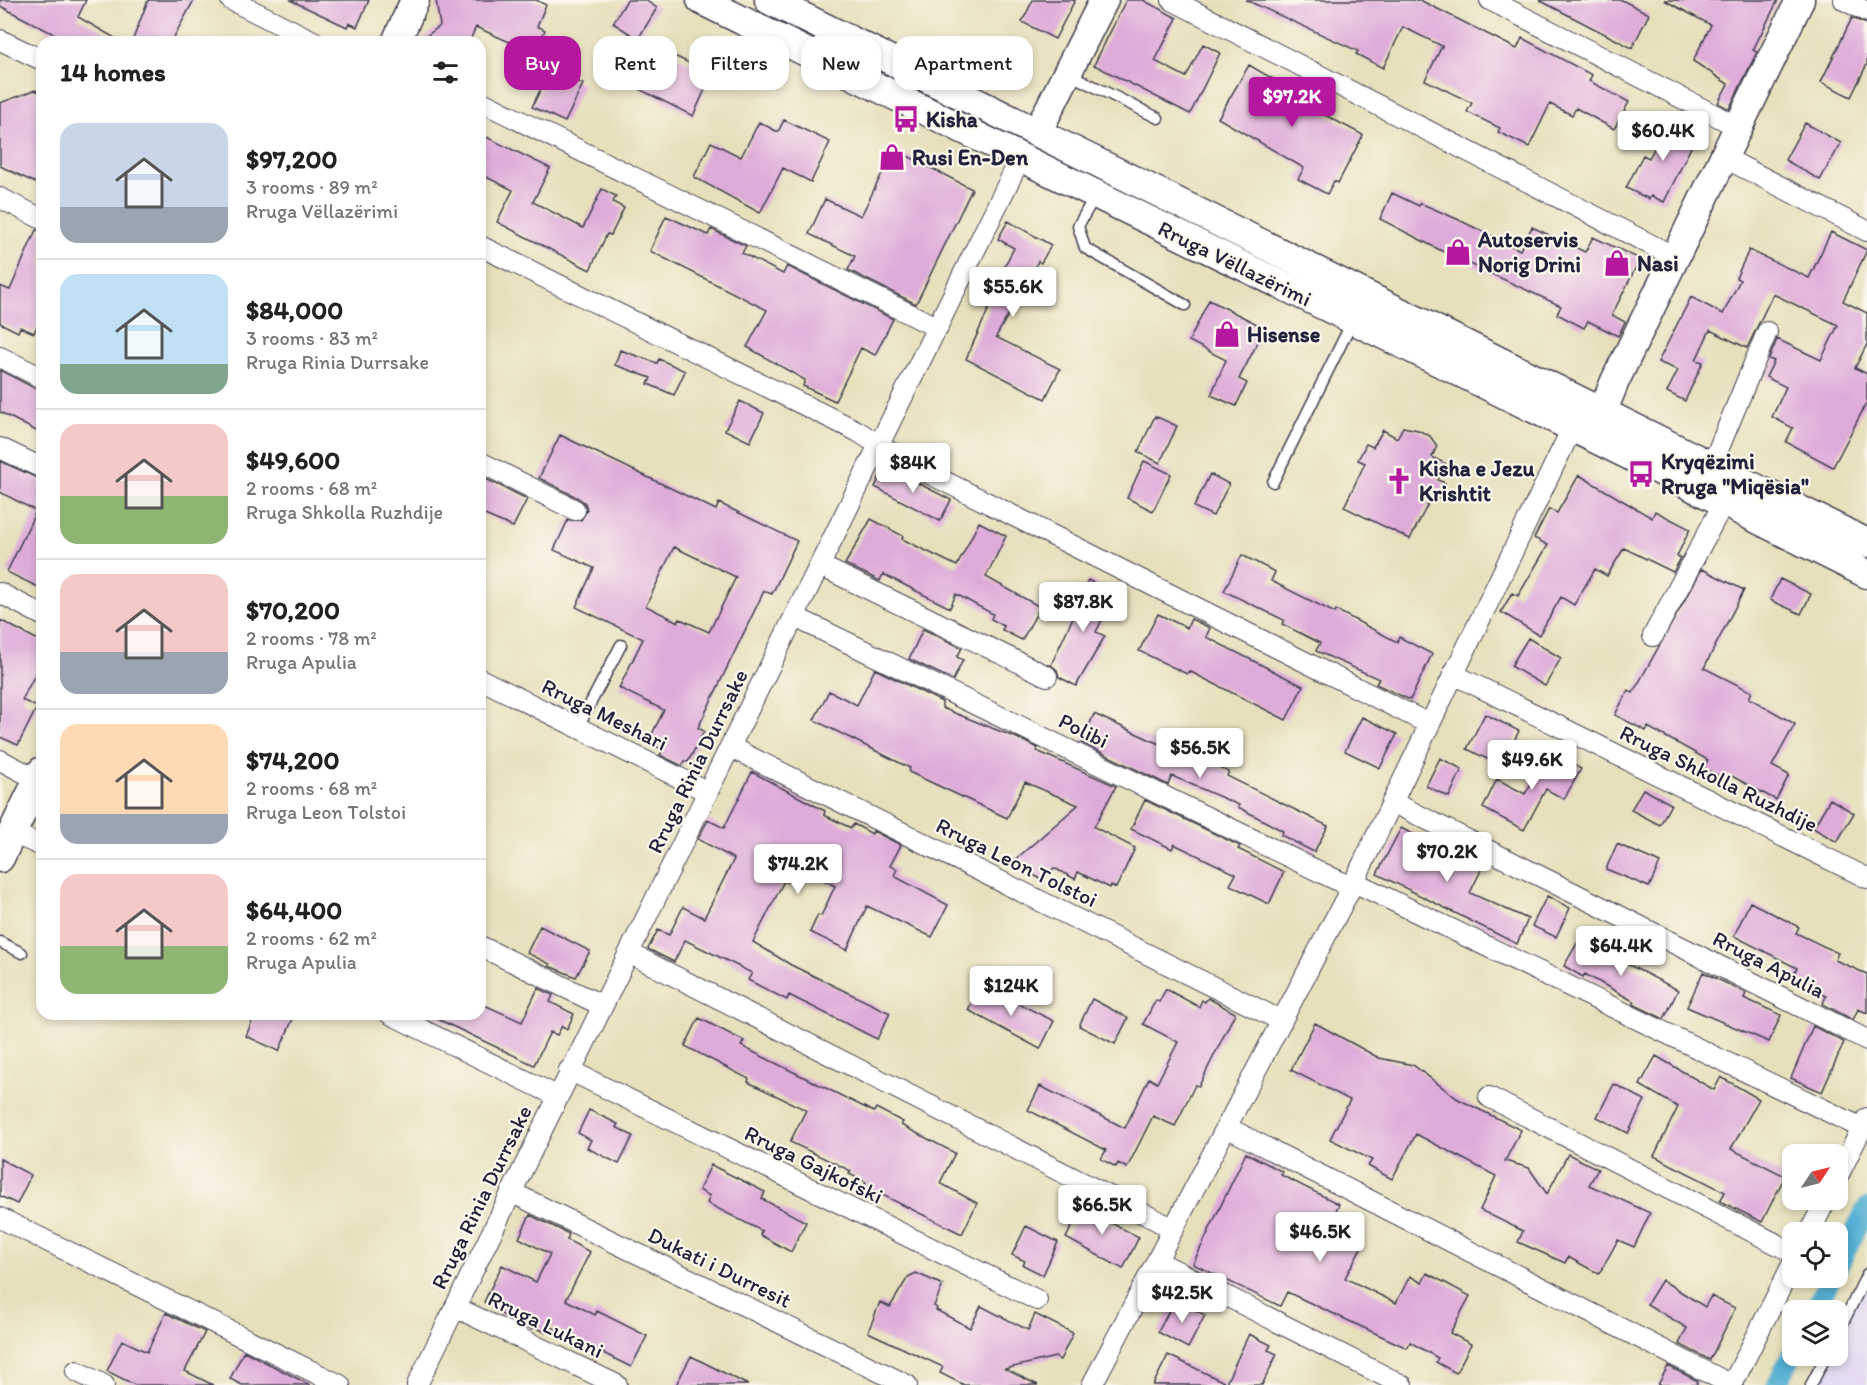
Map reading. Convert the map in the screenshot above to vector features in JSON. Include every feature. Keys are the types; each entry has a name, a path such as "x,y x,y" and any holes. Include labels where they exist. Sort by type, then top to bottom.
{"main road":[{"path":"399,36 415,0"},
{"name":"Rruga Vëllazërimi","path":"701,0 1020,159 1573,426 1867,574"},
{"name":"Rruga Vëllazërimi","path":"769,0 1867,543"},
{"path":"1037,133 1104,0"},
{"path":"1602,413 1800,0"},
{"path":"0,858 36,784"}],"street":[{"path":"231,0 303,36"},
{"path":"1172,0 1675,257"},
{"path":"1490,0 1738,127"},
{"path":"1844,0 1867,12"},
{"path":"0,40 36,57"},
{"path":"486,104 938,328"},
{"path":"1724,157 1867,231"},
{"name":"Rruga Rinia Durrsake","path":"417,1385 569,1070 881,446 1020,159"},
{"path":"0,198 36,216"},
{"path":"486,249 857,431 906,462 1429,724"},
{"path":"1711,467 1767,332"},
{"path":"0,357 36,375"},
{"path":"1092,1385 1352,885 1573,426"},
{"path":"0,448 36,465"},
{"path":"486,465 574,510"},
{"path":"1653,636 1724,502"},
{"path":"821,566 1047,676"},
{"path":"0,593 36,612"},
{"name":"Polibi","path":"795,617 1352,885 1865,1123"},
{"name":"Rruga Shkolla Ruzhdije","path":"1453,674 1867,878"},
{"name":"Rruga Meshari","path":"486,682 708,792"},
{"name":"Rruga Leon Tolstoi","path":"730,747 1282,1021"},
{"path":"0,760 36,774"},
{"name":"Rruga Apulia","path":"1392,802 1867,1040"},
{"path":"13,833 36,843"},
{"path":"486,949 601,1005"},
{"path":"629,953 1174,1228"},
{"path":"402,1020 557,1096"},
{"name":"Rruga Gajkofski","path":"569,1070 1037,1300"},
{"path":"1489,1097 1782,1247"},
{"path":"1848,1156 1865,1123"},
{"path":"1226,1127 1732,1385 1782,1285"},
{"name":"Dukati i Durresit","path":"511,1192 907,1385"},
{"path":"0,1218 340,1385"},
{"path":"1157,1261 1402,1385"},
{"name":"Rruga Lukani","path":"454,1306 617,1385"},
{"path":"76,1371 104,1385"}],"lane":[{"path":"1068,74 1158,118"},
{"path":"1095,195 1078,226 1085,248 1185,305"},
{"path":"1273,482 1353,320"},
{"path":"578,727 621,645"},
{"path":"0,942 22,953"},
{"path":"1848,1313 1867,1274"},
{"path":"1811,1385 1821,1366"}],"shaded area":[{"path":"1867,1270 1867,1385 1808,1385 1818,1366 1848,1366 1848,1307"}],"building":[{"path":"0,0 86,0 78,17 111,36 58,36 0,6"},
{"path":"148,0 194,0 174,36 134,36"},
{"path":"290,0 369,0 357,27 349,23 347,27"},
{"path":"436,0 536,0 546,5 537,26 545,30 542,36 504,36 504,40 476,27 472,36 426,36 440,26"},
{"path":"627,0 645,0 657,8 640,36 633,36 613,23"},
{"path":"1033,0 1075,0 1055,39 1022,22"},
{"path":"1126,0 1143,0 1177,18 1155,61 1186,77 1203,44 1220,53 1190,114 1094,65"},
{"path":"1246,0 1420,0 1517,49 1522,38 1592,75 1589,81 1629,102 1614,129 1576,108 1572,115 1550,104 1529,147 1498,132 1500,128 1467,112 1472,103 1425,80 1442,46 1403,27 1383,68 1356,54 1358,51"},
{"path":"1539,0 1622,0 1649,14 1632,48"},
{"path":"1664,0 1778,0 1753,50 1757,52 1729,109 1718,103 1728,84 1693,61 1711,25"},
{"path":"1852,18 1867,24 1867,64 1851,97 1821,82"},
{"path":"677,57 689,63 689,90 705,90 693,116 641,90 677,90"},
{"path":"1249,65 1309,100 1311,96 1328,106 1323,114 1363,135 1338,183 1334,181 1327,194 1298,179 1304,168 1218,118"},
{"path":"540,90 580,90 565,122 532,107"},
{"path":"36,91 36,183 0,166 0,103"},
{"path":"1671,118 1698,133 1664,202 1651,196 1649,199 1626,188 1643,155 1649,158"},
{"path":"784,120 830,142 811,182 783,168 760,213 694,177 711,142 741,157 759,122 778,132"},
{"path":"1805,123 1841,143 1820,180 1785,160"},
{"path":"486,137 550,168 533,202 583,228 602,189 616,196 613,202 624,208 611,235 607,234 590,270 497,222 513,190 486,177"},
{"path":"894,149 972,189 916,304 848,270 855,256 809,234 825,199 861,216"},
{"path":"1392,193 1419,206 1420,203 1457,219 1520,250 1532,227 1585,252 1593,237 1640,259 1612,315 1625,322 1618,336 1588,321 1584,328 1557,314 1561,306 1440,250 1380,219"},
{"path":"666,216 708,235 711,229 746,246 742,253 783,274 787,266 893,319 875,355 861,348 835,401 803,386 805,380 747,347 767,310 650,251"},
{"path":"1008,221 1051,245 1041,263 1038,261 996,337 1060,369 1045,399 966,359 990,306 985,303 1014,248 998,239"},
{"path":"36,230 36,328 34,333 20,327 18,332 0,323 0,286 10,290"},
{"path":"1831,232 1867,250 1843,301 1867,313 1867,344 1855,368 1867,374 1867,402 1833,467 1786,442 1793,428 1772,417 1786,387 1766,377 1774,361 1769,359 1777,339 1821,360 1838,325 1773,294 1747,348 1710,330 1696,360 1703,362 1685,401 1667,392 1678,370 1658,362 1691,297 1723,314 1740,280 1736,278 1749,250 1809,278"},
{"name":"Hisense","path":"1209,300 1265,328 1239,379 1247,383 1236,406 1211,395 1226,360 1189,341"},
{"path":"620,350 657,363 659,359 685,371 674,395 648,384 651,378 615,365"},
{"path":"0,370 36,389 36,431 0,412"},
{"path":"740,401 764,413 750,442 725,430"},
{"path":"1155,416 1177,426 1160,463 1138,452"},
{"name":"Kisha e Jezu Krishtit","path":"1403,427 1418,430 1430,436 1437,446 1432,457 1446,464 1438,480 1445,483 1438,499 1431,498 1410,539 1344,507 1365,463 1358,460 1366,444 1373,447 1383,430 1397,438"},
{"path":"560,435 716,510 719,503 797,541 772,594 764,591 698,728 704,731 688,762 685,761 682,766 660,755 663,750 648,742 664,710 619,688 643,639 576,607 594,568 554,550 568,520 581,520 587,510 585,503 539,478","holes":["674,547 736,577 709,632 680,619 678,622 646,606"]},
{"path":"0,461 36,477 36,511 0,492"},
{"path":"1144,461 1171,474 1153,511 1127,498"},
{"path":"885,466 951,500 940,521 875,487"},
{"path":"1210,474 1229,484 1213,516 1194,507"},
{"path":"1579,475 1652,518 1655,511 1690,529 1677,556 1681,558 1673,572 1624,548 1607,576 1595,569 1574,605 1561,597 1539,635 1501,612 1512,593 1518,596 1548,545 1534,538 1549,509 1557,513"},
{"path":"486,479 527,499 513,527 486,516"},
{"path":"36,511 36,586 7,572"},
{"path":"871,519 903,536 902,539 957,566 979,522 1006,536 986,577 1040,607 1022,640 1002,630 1004,626 991,619 993,614 956,594 950,608 883,574 880,581 845,564"},
{"path":"1242,555 1275,572 1271,581 1335,613 1336,610 1397,642 1399,637 1432,654 1410,700 1376,684 1379,679 1316,651 1320,643 1282,624 1284,620 1224,591"},
{"path":"1702,569 1744,590 1704,668 1752,692 1749,698 1795,724 1772,766 1789,775 1776,800 1730,775 1727,780 1703,768 1708,760 1648,727 1646,731 1615,715 1628,690 1633,693"},
{"path":"1780,579 1811,594 1801,614 1770,600"},
{"path":"1088,580 1115,594 1096,632 1105,636 1076,686 1059,677 1057,670 1051,665 1074,615 1071,613"},
{"path":"1158,614 1187,628 1191,619 1210,628 1206,637 1303,686 1286,720 1189,671 1187,674 1139,651"},
{"path":"0,620 36,639 36,673 22,700 36,707 36,709 18,745 0,737"},
{"path":"923,629 962,648 957,657 963,660 953,680 909,659"},
{"path":"1528,638 1561,658 1545,686 1511,666"},
{"path":"875,669 942,702 942,708 1017,738 1038,748 1037,751 1116,786 1094,827 1135,848 1116,888 1111,885 1110,888 1078,872 1075,879 1054,868 1042,879 1009,865 1078,805 1025,782 1007,818 909,772 910,768 814,720 829,691 857,705"},
{"path":"1094,714 1192,759 1194,756 1229,772 1227,776 1328,826 1314,852 1281,835 1283,831 1238,807 1239,805 1172,776 1168,785 1082,743"},
{"path":"1485,714 1519,731 1501,766 1467,749"},
{"path":"1362,717 1397,734 1380,768 1345,751"},
{"path":"1550,751 1581,769 1564,799 1546,789 1524,830 1483,808 1497,779 1525,794"},
{"path":"1440,758 1462,769 1449,797 1426,786"},
{"path":"752,772 825,811 824,815 851,828 854,824 872,834 873,831 901,845 890,866 897,869 894,876 948,905 932,937 867,906 847,950 810,932 818,915 821,916 835,886 796,865 787,882 784,881 753,942 791,965 890,1013 877,1039 789,995 787,1000 748,980 752,973 685,940 674,962 648,949 658,930 669,935 683,907 704,918 734,859 698,839 708,820 724,828"},
{"path":"1643,789 1671,804 1660,825 1631,810"},
{"path":"1830,799 1854,813 1837,842 1813,828"},
{"path":"1145,800 1240,846 1238,849 1284,872 1269,904 1230,885 1236,874 1174,844 1172,849 1131,829"},
{"path":"1401,828 1451,854 1453,851 1483,866 1470,893 1528,919 1517,944 1377,874"},
{"path":"1617,844 1660,863 1649,887 1606,869"},
{"path":"1547,896 1570,908 1556,937 1532,926"},
{"path":"1750,902 1799,927 1796,933 1838,953 1835,960 1867,974 1867,1013 1858,1009 1853,1020 1823,1004 1826,996 1792,979 1797,968 1734,936"},
{"path":"540,926 590,951 576,977 549,966 550,964 527,953"},
{"path":"1591,939 1626,957 1623,962 1678,990 1664,1019 1633,1004 1635,1002 1585,974 1583,977 1564,966 1579,940 1588,944"},
{"path":"1703,972 1746,993 1744,998 1781,1015 1769,1042 1687,1007"},
{"path":"981,985 1054,1021 1040,1049 968,1010"},
{"path":"538,988 553,995 550,1002 574,1014 567,1029 562,1026 557,1035 550,1032 534,1065 440,1020 486,1020 486,1006 522,1022"},
{"path":"1166,989 1199,1007 1202,1000 1205,1002 1208,998 1235,1013 1199,1086 1195,1085 1175,1126 1153,1116 1127,1168 1118,1163 1116,1167 1101,1159 1106,1150 1028,1110 1040,1086 1125,1128 1149,1078 1157,1083 1178,1042 1143,1024 1156,1000 1159,1002"},
{"path":"1092,999 1128,1018 1115,1044 1079,1026"},
{"path":"699,1018 744,1041 741,1046 874,1112 876,1108 903,1122 901,1125 955,1153 940,1183 977,1203 962,1234 864,1186 866,1182 849,1174 851,1171 790,1142 806,1110 748,1082 749,1079 685,1046"},
{"path":"253,1020 292,1020 279,1051 246,1036"},
{"path":"1315,1023 1379,1058 1413,1065 1458,1099 1521,1130 1505,1161 1529,1168 1547,1194 1568,1154 1598,1169 1589,1185 1650,1213 1634,1247 1618,1240 1599,1274 1568,1257 1565,1263 1518,1242 1523,1231 1480,1210 1496,1176 1416,1134 1392,1179 1368,1166 1372,1160 1330,1139 1350,1100 1291,1070"},
{"path":"1813,1026 1844,1042 1822,1092 1791,1078"},
{"path":"1656,1056 1714,1090 1721,1077 1759,1099 1731,1149 1782,1174 1782,1182 1762,1222 1720,1201 1725,1192 1654,1156 1678,1107 1640,1085"},
{"path":"1614,1084 1645,1100 1628,1133 1597,1117"},
{"path":"589,1110 618,1124 616,1127 633,1136 619,1164 587,1148 591,1140 578,1133"},
{"path":"1246,1153 1283,1172 1281,1175 1339,1204 1332,1219 1349,1227 1345,1235 1363,1244 1345,1278 1396,1303 1410,1276 1422,1283 1427,1273 1470,1296 1450,1333 1471,1344 1456,1373 1436,1362 1438,1358 1410,1342 1407,1348 1287,1292 1280,1306 1193,1264"},
{"path":"0,1159 31,1175 17,1204 0,1196"},
{"path":"711,1165 765,1192 762,1199 806,1222 791,1252 760,1235 762,1231 707,1203 710,1196 699,1190"},
{"path":"1084,1202 1112,1217 1109,1222 1139,1237 1123,1269 1066,1238"},
{"path":"530,1215 569,1234 567,1240 590,1252 566,1300 595,1315 597,1311 647,1336 631,1367 599,1351 596,1355 581,1347 583,1343 548,1325 545,1332 534,1327 532,1329 497,1312 498,1309 484,1302 502,1265 536,1282 550,1254 519,1238"},
{"path":"1026,1226 1058,1242 1043,1275 1023,1265 1025,1261 1012,1255"},
{"path":"916,1273 943,1285 934,1306 936,1310 970,1328 981,1306 1028,1330 1035,1314 1073,1333 1060,1360 1055,1357 1005,1369 1038,1385 964,1385 940,1373 943,1367 868,1332 880,1302 890,1307 908,1277"},
{"path":"1662,1280 1705,1307 1711,1296 1735,1308 1710,1360 1679,1344 1687,1328 1647,1304"},
{"path":"1175,1300 1205,1315 1188,1348 1158,1332"},
{"path":"166,1313 205,1332 185,1371 213,1385 135,1385 107,1371 122,1340 147,1352"},
{"path":"1249,1334 1271,1345 1268,1350 1277,1354 1262,1385 1153,1385 1168,1355 1226,1383"},
{"path":"244,1351 310,1385 242,1385 230,1379"},
{"path":"691,1356 748,1385 676,1385"},
{"path":"1668,1366 1698,1381 1696,1385 1658,1385"}],"waterway":[{"path":"1848,1246 1867,1208"},
{"path":"1820,1300 1826,1288"},
{"path":"1777,1385 1786,1366"}],"place":[{"name":"Kisha","path":"906,119"},
{"name":"Rusi En-Den","path":"892,157"},
{"name":"Autoservis Norig Drini","path":"1458,252"},
{"name":"Nasi","path":"1617,263"},
{"name":"Hisense","path":"1227,334"},
{"name":"Kryqëzimi Rruga \"Miqësia\"","path":"1641,474"},
{"name":"Kisha e Jezu Krishtit","path":"1399,481"}]}
